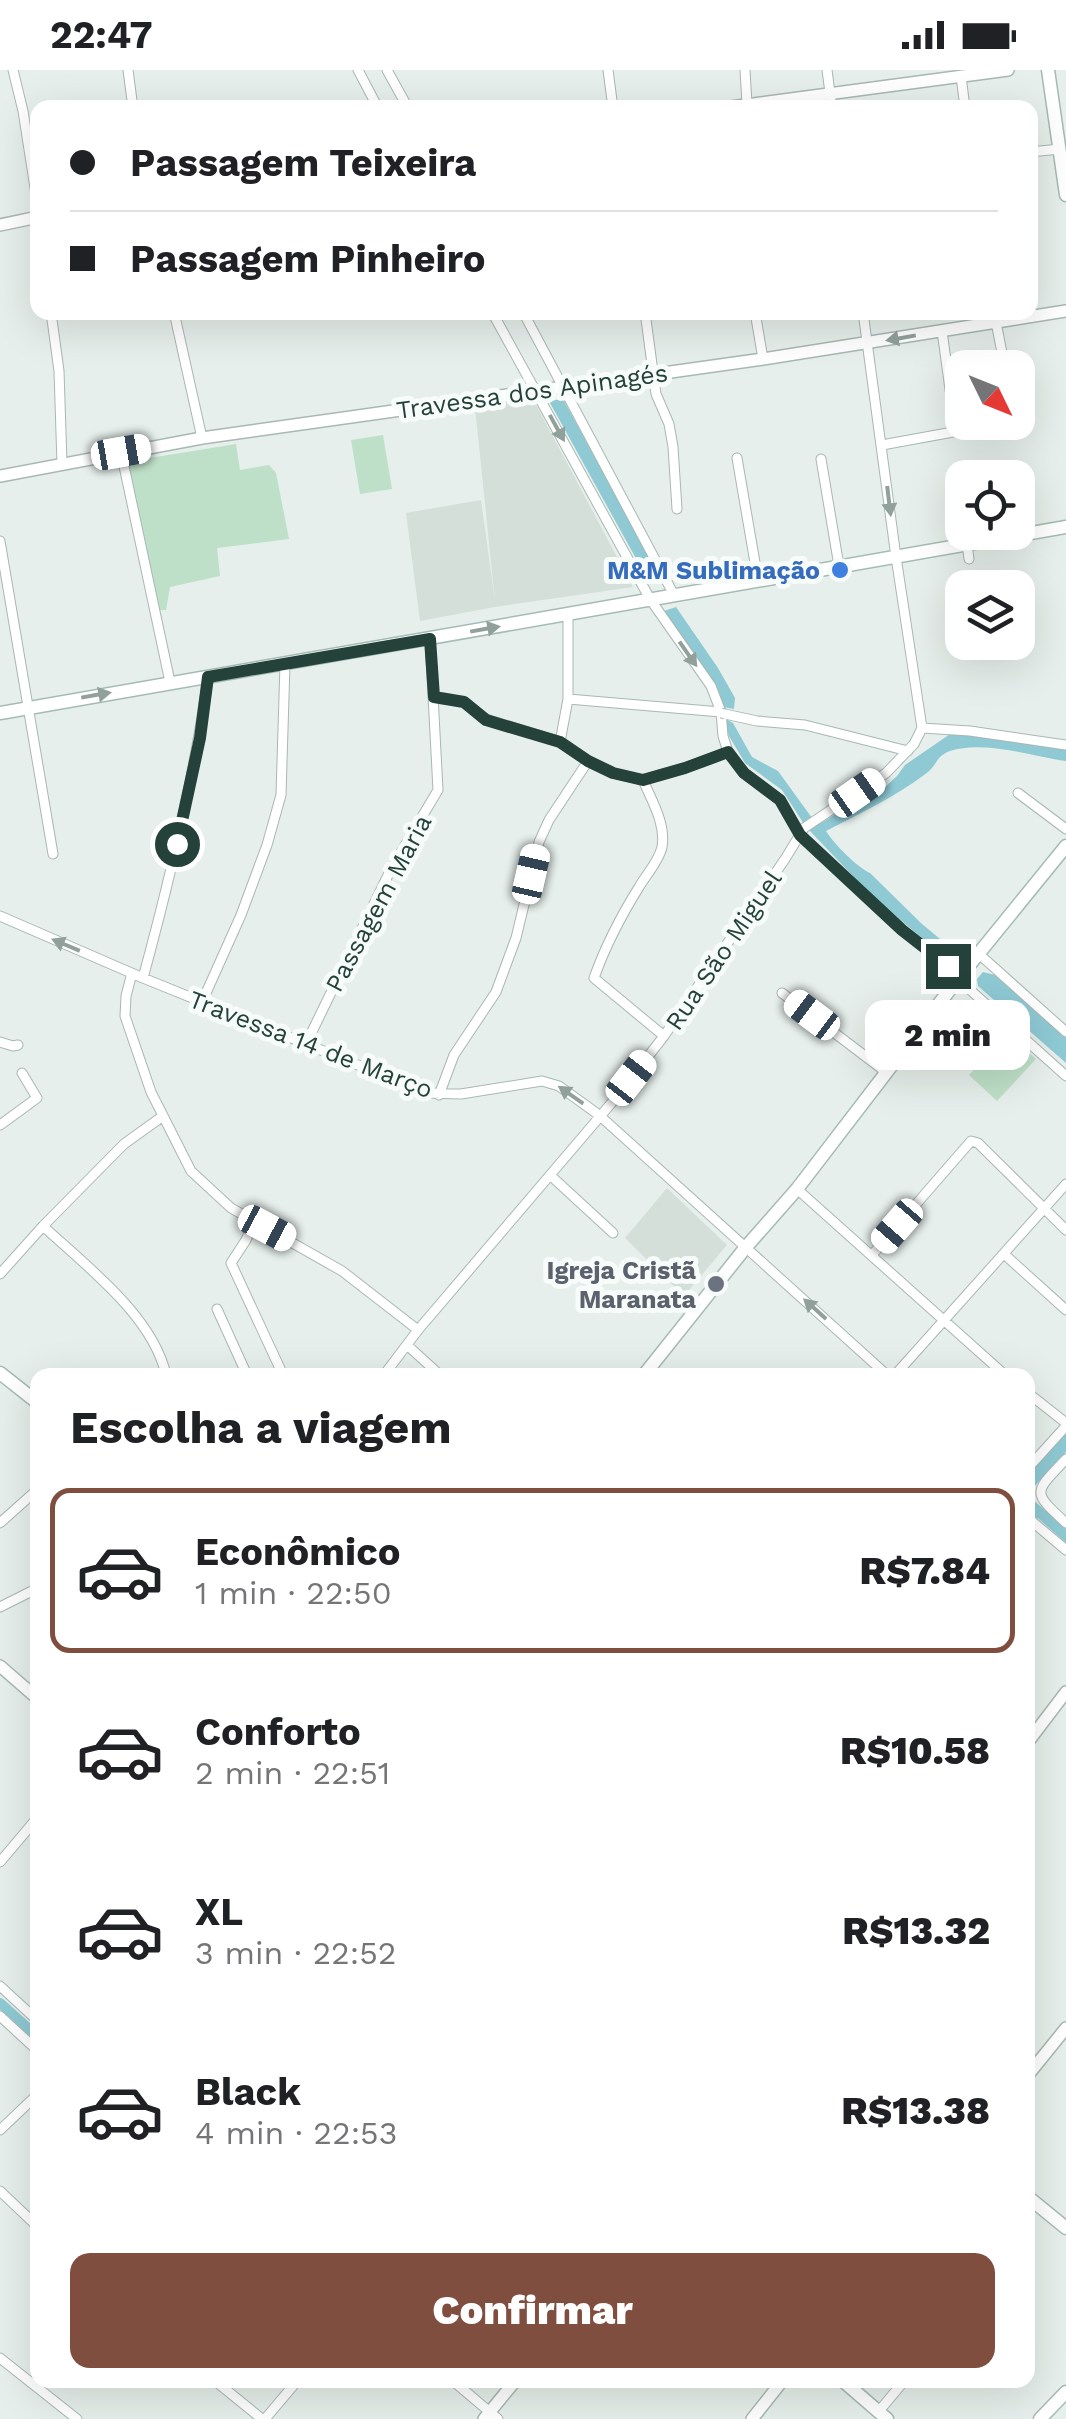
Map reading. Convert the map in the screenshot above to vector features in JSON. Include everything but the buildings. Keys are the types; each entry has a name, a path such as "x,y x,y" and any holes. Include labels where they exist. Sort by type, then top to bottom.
{"main road":[{"path":"1048,70 1066,195"},
{"path":"1035,532 1066,527"},
{"path":"0,713 945,548"},
{"path":"650,1368 797,1189 1066,846"},
{"path":"0,1374 30,1397"},
{"path":"1035,2203 1066,2228"},
{"path":"851,2388 883,2415"},
{"path":"1040,2419 1066,2392"}],"street":[{"path":"13,70 30,156"},
{"path":"128,70 132,100"},
{"path":"358,70 374,100"},
{"path":"386,70 403,100"},
{"path":"608,70 612,100"},
{"path":"745,70 747,100"},
{"path":"827,70 831,100"},
{"path":"777,100 1008,70"},
{"path":"960,76 964,100"},
{"path":"1038,151 1060,149"},
{"path":"0,225 30,219"},
{"name":"Travessa dos Apinagés","path":"1038,315 1066,311"},
{"path":"53,320 62,464"},
{"path":"176,320 202,438"},
{"path":"497,320 650,599 708,680 722,713 728,752 744,773 780,800 802,831 902,930 948,966"},
{"path":"526,320 674,595"},
{"path":"646,320 656,394 669,424 673,448 677,509"},
{"path":"757,320 763,359"},
{"path":"864,320 922,728 1066,744"},
{"name":"Travessa dos Apinagés","path":"0,476 202,438 868,344 1009,320"},
{"path":"996,322 1001,350"},
{"path":"882,444 950,434 955,426 942,330"},
{"path":"121,452 170,682"},
{"path":"736,458 758,580"},
{"path":"820,460 839,566"},
{"path":"0,541 53,854"},
{"path":"967,550 968,559"},
{"path":"560,742 568,699 568,615"},
{"name":"Passagem Maria","path":"306,1044 391,869 438,790 430,639"},
{"path":"202,1002 242,916 281,795 285,664"},
{"path":"143,978 189,792 208,677"},
{"path":"434,697 464,702 486,720 560,742 613,773 643,780 728,752"},
{"path":"568,699 805,725 908,751"},
{"name":"Rua São Miguel","path":"389,1368 664,1036 802,831 886,773 908,751 922,728"},
{"path":"439,1096 454,1055 496,992 516,938 538,842 588,761"},
{"path":"643,780 662,830 661,852 606,948 594,978 664,1036"},
{"path":"1018,793 1066,829"},
{"name":"Travessa 14 de Março","path":"2,921 439,1096 542,1082 559,1086 599,1115 879,1368"},
{"path":"979,954 1066,1032"},
{"path":"132,973 125,1016 140,1066 191,1171 218,1198 342,1272 418,1330"},
{"path":"958,979 1066,1076"},
{"path":"782,993 886,1072"},
{"path":"0,1042 18,1044"},
{"path":"0,1125 37,1098 22,1073"},
{"path":"0,1274 124,1144 163,1116"},
{"path":"872,1255 970,1141 978,1143 1066,1230"},
{"path":"550,1175 614,1232"},
{"path":"901,1368 1066,1184"},
{"path":"797,1189 997,1368"},
{"path":"254,1221 231,1263 280,1368"},
{"path":"43,1226 133,1312 154,1342 163,1368"},
{"path":"1004,1254 1066,1310"},
{"path":"218,1309 245,1368"},
{"path":"407,1345 432,1368"},
{"path":"1035,1398 1066,1425 1035,1460"},
{"path":"1066,1458 1041,1487 1042,1502 1066,1523"},
{"path":"0,1523 30,1497"},
{"path":"1035,1524 1066,1550"},
{"path":"0,1607 30,1592"},
{"path":"0,1666 30,1692"},
{"path":"1035,1733 1066,1692"},
{"path":"1055,1706 1066,1716"},
{"path":"0,1862 30,1826"},
{"path":"0,1986 30,2014"},
{"path":"0,2016 30,2044"},
{"path":"1035,2066 1066,2028"},
{"path":"0,2130 30,2102"},
{"path":"0,2191 30,2219"},
{"path":"0,2358 30,2382"},
{"path":"38,2388 77,2419"},
{"path":"224,2388 264,2419 291,2388"},
{"path":"460,2388 490,2417 510,2388"},
{"path":"752,2419 777,2388"},
{"path":"883,2415 900,2388"}],"shaded area":[{"path":"533,399 633,587 420,621 406,513 481,500 495,601 475,407"},
{"path":"667,1188 727,1245 684,1296 625,1238"}],"green space":[{"path":"383,435 392,489 360,494 351,440"},
{"path":"236,444 240,470 269,465 276,473 289,539 217,548 220,576 170,587 166,610 159,610 125,462"},
{"path":"1008,1033 1036,1059 997,1101 969,1075"}],"water":[{"path":"563,399 662,580 649,582 549,401"},
{"path":"676,607 718,668 735,698 734,709 723,707 715,684 664,611"},
{"path":"724,718 733,723 752,757 778,771 812,818 804,824 782,790 745,763 729,736"},
{"path":"953,732 1066,747 1066,761 992,748 950,751 904,789 826,831 846,855 963,958 957,967 874,898 809,830 816,821 821,823 884,788 905,765"},
{"path":"983,972 995,975 1066,1038 1066,1063 978,986 977,979"},
{"path":"1066,1433 1066,1452 1035,1486 1035,1467"},
{"path":"1035,1501 1066,1529 1066,1543 1035,1517"}],"waterway":[{"path":"0,2003 30,2030"}],"place":[{"name":"M&M Sublimação","path":"840,570"},
{"name":"Igreja Cristã Maranata","path":"716,1284"}],"route":[{"path":"177,844 200,738 208,677 430,639 434,697 464,702 486,720 560,742 613,773 643,780 728,752 744,773 780,800 800,835 902,930 948,966"}]}
